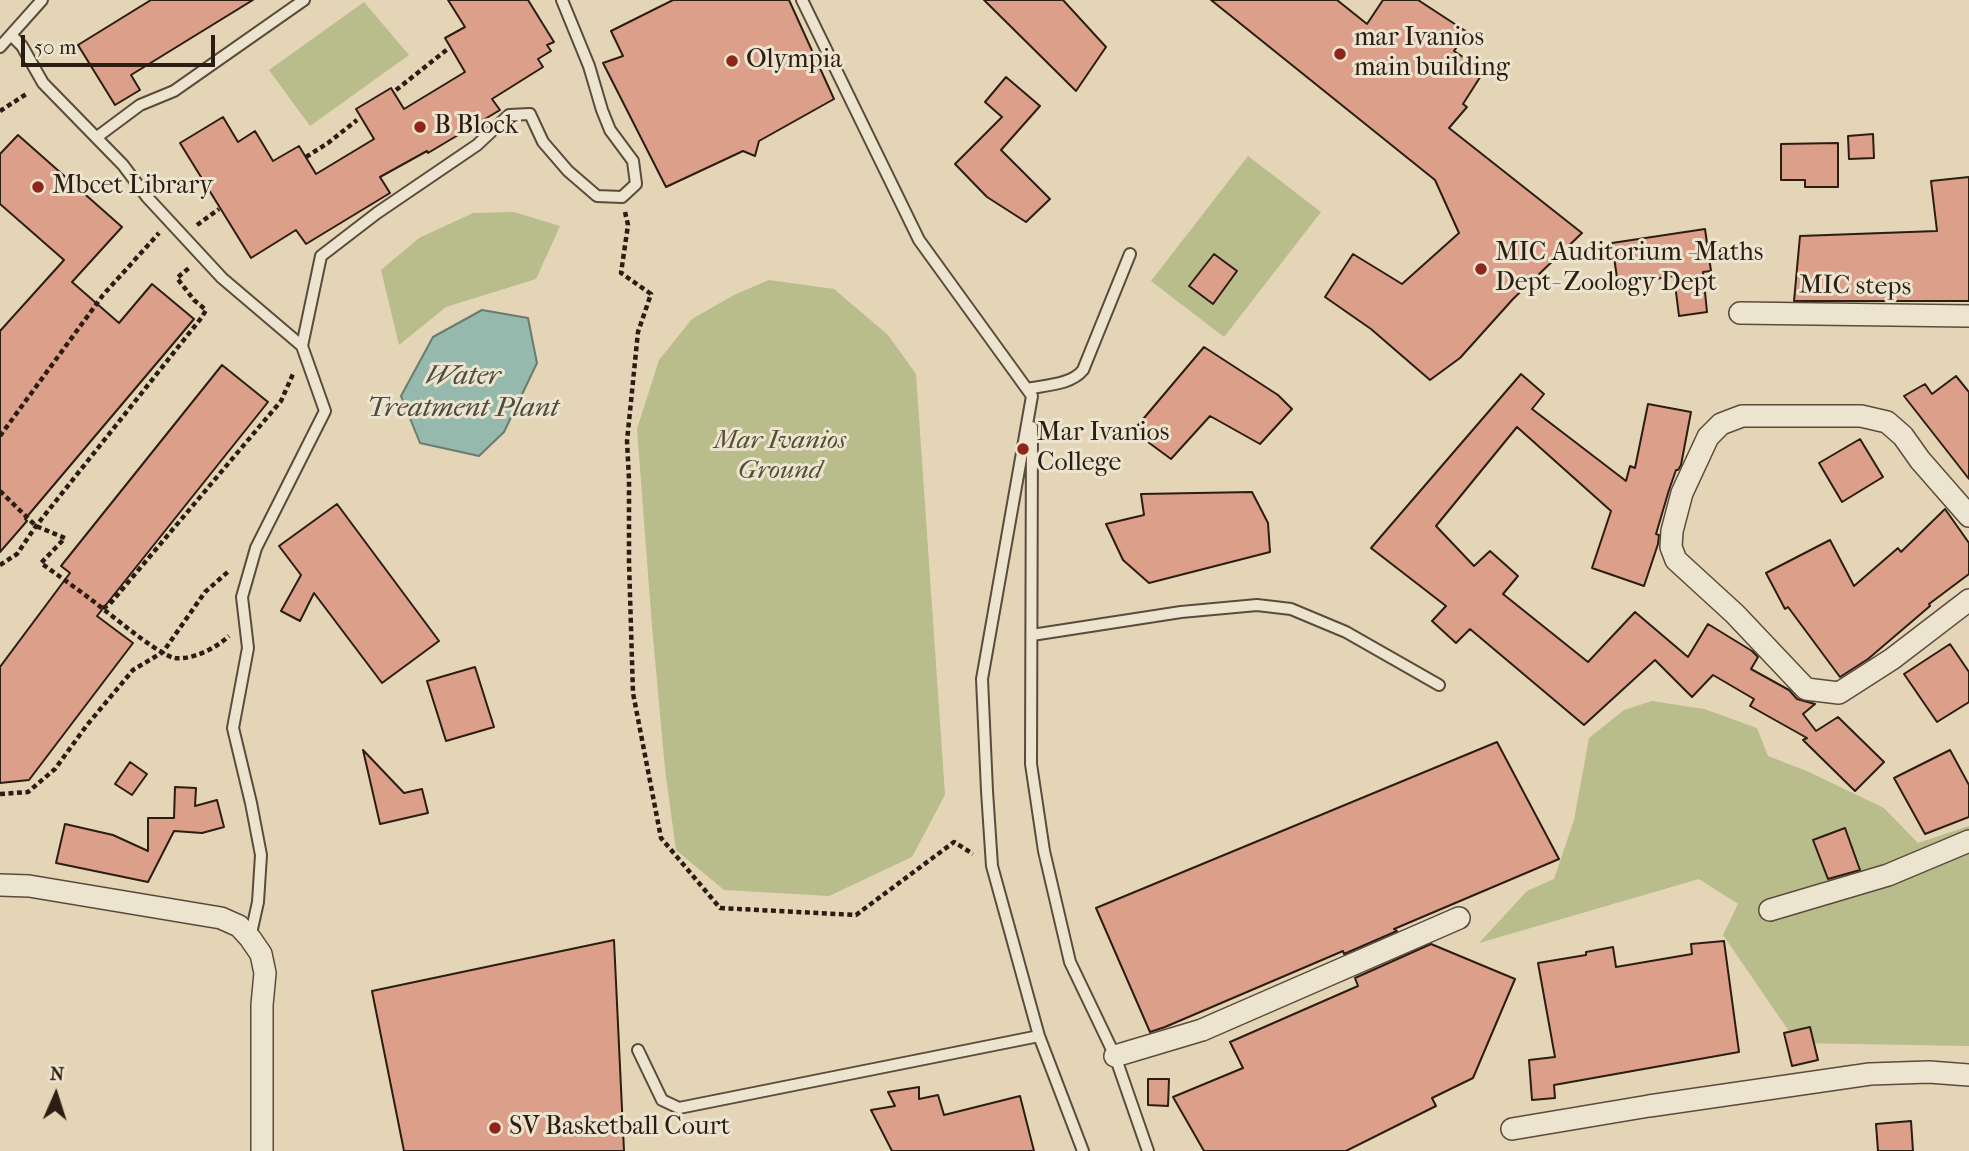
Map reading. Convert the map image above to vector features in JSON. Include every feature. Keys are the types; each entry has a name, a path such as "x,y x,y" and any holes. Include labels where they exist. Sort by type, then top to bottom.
{"street":[{"name":"MIC steps","path":"1741,313 1969,316"},
{"path":"1969,516 1920,460 1903,436 1887,422 1861,416 1741,416 1721,424 1708,437 1682,493 1672,531 1671,547 1676,560 1735,614 1769,653 1806,689 1839,693 1892,659 1969,600"},
{"path":"1770,910 1888,875 1969,841"},
{"path":"0,885 29,886 221,918 239,926 261,954 265,974 262,1005 262,1151"},
{"path":"1115,1056 1202,1030 1459,918"},
{"path":"1512,1129 1649,1105 1870,1074 1969,1074"}],"lane":[{"path":"0,47 42,0"},
{"path":"97,137 140,105 174,91 303,0"},
{"path":"303,349 321,256 377,213 477,145 509,116 530,114 542,142 568,171 597,196 622,197 636,184 633,161 610,130 589,66 562,0"},
{"path":"802,0 919,240 1030,393 1031,764 1045,851 1070,962 1115,1056 1148,1151"},
{"path":"12,36 22,46 43,83 123,165 147,197 203,258 303,349 325,411 256,548 242,597 248,648 233,728 261,855 258,902 250,938"},
{"path":"1030,393 1077,377 1087,362 1130,254"},
{"path":"1030,393 982,679 992,866 1039,1036 1083,1151"},
{"path":"1032,635 1181,612 1257,605 1291,609 1346,632 1439,685"},
{"path":"638,1049 662,1100 679,1108 1039,1036"}],"path":[{"path":"396,90 449,48"},
{"path":"0,111 43,83"},
{"path":"306,157 357,120"},
{"path":"622,197 628,225 621,273 651,294 638,332 627,440 629,562 633,693 661,838 720,908 856,915 954,842 992,866"},
{"path":"183,235 219,209"},
{"path":"0,436 103,295 170,221"},
{"path":"0,565 17,554 36,526 202,317 206,310 194,300 177,278 203,258"},
{"path":"103,608 109,605 281,401 303,349"},
{"path":"0,491 36,526 65,538 41,563 133,633 173,658 198,655 223,642 245,620"},
{"path":"0,794 28,792 55,769 86,725 133,670 163,652 205,592 256,548"}],"green space":[{"path":"364,2 409,55 310,126 269,70"},
{"path":"1248,156 1321,212 1224,337 1151,281"},
{"path":"514,212 560,226 536,279 446,307 399,345 381,270 419,238 473,213"},
{"name":"Mar Ivanios Ground","path":"769,280 834,289 888,335 916,374 945,795 912,857 829,896 724,890 676,850 665,769 637,429 659,360 692,319 734,295"},
{"path":"1652,701 1704,709 1757,728 1768,756 1809,772 1884,808 1918,843 1969,826 1969,1046 1797,1043 1723,935 1738,904 1699,879 1479,943 1527,891 1554,879 1574,820 1589,738 1624,710"}],"water":[{"name":"Water Treatment Plant","path":"482,310 528,318 537,363 504,432 479,456 420,443 401,396 433,337"}],"building":[{"path":"151,0 253,0 131,75 140,90 115,105 78,45"},
{"name":"B Block","path":"448,0 528,0 554,42 547,45 551,51 538,59 543,67 492,99 500,110 428,153 427,151 380,177 390,193 306,244 296,230 251,258 180,143 223,117 238,142 255,131 273,161 299,146 316,174 374,139 356,109 391,88 404,109 465,72 445,38 465,27"},
{"name":"Olympia","path":"673,0 789,0 834,99 759,141 755,156 743,151 666,187 603,63 623,56 611,31"},
{"path":"984,0 1063,0 1106,47 1076,91"},
{"path":"1211,0 1337,0 1367,24 1383,0 1418,0 1467,32 1454,51 1484,71 1463,104 1467,107 1449,128 1582,233 1513,299 1460,358 1430,380 1371,329 1325,297 1353,254 1402,284 1459,233 1435,180"},
{"path":"1006,77 1040,106 1001,150 1050,199 1026,222 987,197 955,164 1002,117 985,102"},
{"path":"1873,134 1874,158 1849,159 1848,136"},
{"path":"18,135 122,227 72,282 119,323 152,284 194,319 0,552 0,331 64,260 0,204 0,154"},
{"path":"1838,143 1838,187 1805,187 1805,180 1781,180 1781,144"},
{"path":"1969,177 1969,301 1794,301 1800,236 1937,231 1931,181"},
{"path":"1705,229 1711,271 1703,272 1707,312 1679,316 1674,276 1618,285 1612,243"},
{"path":"1214,254 1237,271 1213,304 1189,286"},
{"path":"1204,347 1278,395 1292,409 1260,444 1210,416 1171,459 1133,431"},
{"path":"222,365 268,402 97,616 133,643 29,780 0,783 0,667 70,573 61,566"},
{"path":"1521,374 1544,394 1532,409 1626,481 1630,466 1635,468 1648,404 1691,412 1681,465 1676,470 1669,490 1656,534 1659,535 1658,544 1644,586 1592,568 1611,511 1517,427 1436,526 1474,566 1490,551 1518,576 1503,594 1588,662 1635,612 1688,657 1708,624 1752,651 1758,657 1751,669 1789,690 1797,699 1815,704 1803,714 1816,731 1838,717 1884,762 1855,791 1803,740 1807,738 1750,706 1754,699 1713,675 1692,697 1655,660 1584,725 1470,629 1456,643 1432,621 1446,606 1371,548"},
{"path":"1956,376 1969,392 1969,479 1904,396 1925,384 1932,394"},
{"path":"1860,439 1883,477 1842,502 1819,463"},
{"path":"1252,492 1268,523 1270,552 1149,583 1123,560 1106,524 1144,515 1141,494"},
{"path":"337,504 439,641 382,683 314,593 300,621 281,611 301,575 279,546"},
{"path":"1945,509 1969,543 1969,574 1929,604 1930,606 1868,659 1840,677 1788,607 1785,609 1766,573 1830,540 1854,586 1898,548 1901,552"},
{"path":"1950,644 1969,672 1969,702 1937,722 1904,674"},
{"path":"475,667 494,727 446,741 427,681"},
{"path":"1497,742 1559,859 1394,929 1397,931 1344,954 1343,951 1150,1032 1096,908"},
{"path":"363,750 404,793 422,789 428,813 380,824"},
{"path":"1950,750 1969,785 1969,817 1925,834 1894,778"},
{"path":"130,762 147,774 132,795 115,784"},
{"path":"175,787 196,788 195,806 217,800 224,827 202,833 174,831 148,882 56,863 65,824 113,835 148,851 148,818 174,818"},
{"path":"1845,828 1860,870 1828,879 1813,840"},
{"path":"614,940 624,1151 404,1151 372,991"},
{"path":"1724,941 1739,1052 1554,1085 1555,1098 1532,1100 1529,1060 1555,1057 1538,963 1586,955 1586,952 1613,947 1616,967 1692,954 1691,944"},
{"path":"1431,944 1515,979 1473,1078 1432,1098 1436,1106 1346,1151 1204,1151 1173,1097 1243,1068 1230,1042 1358,986 1355,978"},
{"path":"1810,1027 1818,1060 1792,1066 1784,1033"},
{"path":"1148,1079 1169,1079 1168,1106 1148,1105"},
{"path":"919,1087 919,1099 938,1095 944,1115 1020,1096 1034,1151 892,1151 871,1110 895,1106 888,1092"},
{"path":"1911,1121 1913,1151 1878,1151 1876,1124"}],"place":[{"name":"mar Ivanios main building","path":"1340,54"},
{"name":"Olympia","path":"732,61"},
{"name":"B Block","path":"420,127"},
{"name":"Mbcet Library","path":"38,187"},
{"name":"MIC Auditorium -Maths Dept- Zoology Dept","path":"1481,269"},
{"name":"Mar Ivanios College","path":"1023,449"},
{"name":"SV Basketball Court","path":"495,1128"}]}
